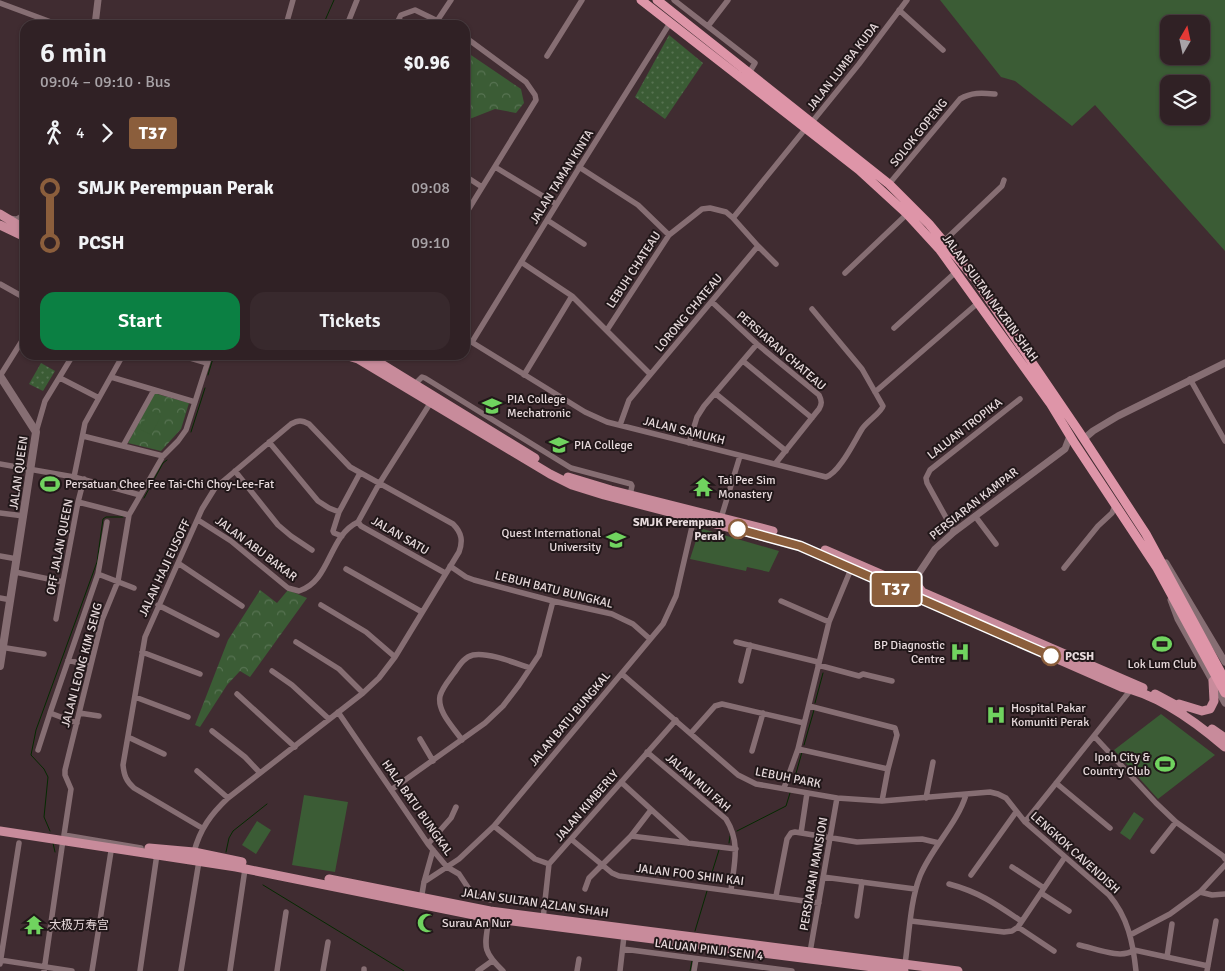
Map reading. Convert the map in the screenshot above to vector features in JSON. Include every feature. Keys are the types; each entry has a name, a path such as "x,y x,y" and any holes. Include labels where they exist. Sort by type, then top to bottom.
{"highway":[{"name":"JALAN SULTAN NAZRIN SHAH","path":"641,0 889,184 944,241 980,287 1078,430 1146,534 1225,693"},
{"path":"652,0 672,16 673,20 670,22"},
{"name":"JALAN SULTAN NAZRIN SHAH","path":"657,0 749,73 809,125 907,214 940,250 957,271 1050,403 1187,617 1225,680"}],"main road":[{"path":"2,219 20,227"},
{"path":"2,219 20,233"},
{"path":"360,360 550,474 572,485 800,546 851,569 910,588 920,596 1198,711 1208,710 1213,706 1213,681"},
{"path":"375,360 552,469 576,480 590,479 630,495 802,540 1125,690 1175,716 1225,754"},
{"path":"0,376 36,432"},
{"name":"JALAN QUEEN","path":"0,666 32,469 36,432"},
{"path":"676,506 692,513 694,518"},
{"path":"896,585 916,576 920,596"},
{"path":"1125,690 1151,698 1194,722 1225,747"},
{"path":"1170,700 1225,738"},
{"name":"JALAN SULTAN AZLAN SHAH","path":"0,830 63,840 194,852 421,901 489,918 778,955 905,968 958,971"},
{"name":"JALAN SULTAN AZLAN SHAH","path":"112,845 421,901 810,952 905,968"},
{"path":"157,854 192,855 194,852 199,856 241,868"},
{"path":"718,941 752,949 772,951 778,955"}],"street":[{"path":"96,20 98,0"},
{"path":"287,20 293,0"},
{"path":"349,20 357,0"},
{"path":"438,20 451,0"},
{"path":"547,56 582,0"},
{"path":"674,0 755,63 749,73"},
{"path":"708,26 728,0"},
{"name":"JALAN LUMBA KUDA","path":"733,218 858,64 907,0"},
{"path":"0,3 46,20"},
{"path":"668,8 676,11 684,7"},
{"path":"398,20 401,15 415,10 435,20"},
{"path":"900,10 943,50"},
{"name":"JALAN TAMAN KINTA","path":"472,342 670,22"},
{"path":"470,41 526,82 535,95 536,100 470,207"},
{"name":"SOLOK GOPENG","path":"889,184 960,98 979,93 995,94"},
{"path":"495,167 556,204"},
{"path":"579,167 638,206 669,235"},
{"path":"470,179 482,187"},
{"path":"944,241 1002,186 1004,180"},
{"name":"LEBUH CHATEAU","path":"607,330 669,235 702,209 718,209 733,218"},
{"path":"845,273 907,214"},
{"path":"2,219 17,220 20,218"},
{"path":"733,218 776,264"},
{"path":"547,220 584,244"},
{"name":"LORONG CHATEAU","path":"620,426 629,400 758,246"},
{"path":"521,262 572,296 650,374"},
{"path":"894,328 957,271"},
{"path":"0,284 20,295"},
{"path":"524,375 572,296"},
{"name":"PERSIARAN CHATEAU","path":"712,302 757,344 819,395 822,400 822,405 775,464"},
{"path":"812,309 848,351 875,392 979,302"},
{"name":"JALAN SAMUKH","path":"472,342 596,418 620,426 826,477 831,475 871,418 881,410 883,406 875,392"},
{"path":"0,376 20,344"},
{"path":"689,443 697,417 704,406 757,344"},
{"path":"36,432 45,401 69,360"},
{"path":"74,476 85,423 120,360"},
{"path":"199,360 207,362"},
{"path":"743,361 812,418"},
{"name":"JALAN LEONG KIM SENG","path":"112,845 64,834 71,796 70,784 65,775 65,770 90,666 105,613 118,582 129,515 163,456 186,430 207,362"},
{"path":"1085,441 1086,437 1093,431 1225,362"},
{"path":"111,377 195,402"},
{"path":"60,378 99,398"},
{"path":"1190,379 1225,442"},
{"path":"379,484 431,403 429,396 416,384"},
{"path":"123,446 154,390"},
{"path":"716,394 786,451"},
{"name":"LALUAN TROPIKA","path":"954,532 927,483 927,473 1020,398"},
{"name":"JALAN HAJI EUSOFF","path":"194,852 202,828 212,814 228,798 363,693 379,678 395,657 462,544 458,529 453,524 350,467 309,424 303,421 291,424 215,488 202,509 158,605 142,652 123,765 124,774 134,788 202,828"},
{"path":"1078,430 1093,431"},
{"path":"83,436 163,456"},
{"path":"1070,436 1065,448 1079,450"},
{"path":"269,442 318,501 339,512"},
{"name":"PERSIARAN KAMPAR","path":"910,588 935,548 1065,448"},
{"path":"722,518 740,456"},
{"path":"0,464 74,476 140,495"},
{"path":"235,470 278,525 312,550"},
{"path":"342,536 333,531 339,512 360,473"},
{"name":"OFF JALAN QUEEN","path":"56,619 84,479"},
{"name":"JALAN SATU","path":"379,484 358,522 361,526 445,574"},
{"path":"78,502 129,515"},
{"path":"1064,568 1098,526 1112,513 1115,506"},
{"path":"0,512 24,516"},
{"path":"975,516 996,544"},
{"name":"JALAN BATU BUNGKAL","path":"424,882 459,859 494,826 662,624 672,607 689,545 694,518"},
{"name":"JALAN ABU BAKAR","path":"198,520 231,541 288,588 293,590 304,589 314,584 342,536 350,526 358,522"},
{"path":"38,750 98,574 107,522"},
{"path":"1146,534 1163,557 1225,662"},
{"path":"0,556 17,559"},
{"path":"178,563 242,606"},
{"name":"LEBUH BATU BUNGKAL","path":"450,566 474,580 612,614 633,624 650,639"},
{"path":"346,569 422,612"},
{"path":"784,788 798,749 829,622 851,569"},
{"path":"15,572 63,582"},
{"path":"98,574 134,588"},
{"path":"1168,590 1178,619 1225,703"},
{"path":"0,598 11,600"},
{"path":"391,790 485,723 503,706 539,655 553,601"},
{"path":"781,601 829,622"},
{"path":"158,605 217,635"},
{"path":"321,605 366,632 395,657"},
{"path":"296,642 339,668 363,693"},
{"path":"736,642 859,676 863,674 892,681"},
{"path":"741,681 750,645"},
{"path":"2,647 44,654"},
{"path":"142,652 200,674"},
{"path":"462,740 444,714 440,702 443,690 462,662 468,657 475,655 530,668"},
{"path":"68,660 90,666"},
{"path":"272,671 329,719"},
{"name":"LEBUH PARK","path":"622,674 738,775 756,784 837,798 882,801 990,792"},
{"path":"1025,822 1094,736 1125,690"},
{"path":"237,694 294,747"},
{"path":"135,697 188,717"},
{"path":"691,733 718,704 726,704 804,723"},
{"path":"809,706 892,726 897,731 882,801"},
{"name":"HALA BATU BUNGKAL","path":"338,712 428,844 447,867 459,874 473,895 491,900"},
{"path":"50,713 77,723"},
{"path":"79,713 99,716"},
{"path":"752,751 764,713"},
{"name":"JALAN KIMBERLY","path":"549,864 676,720"},
{"path":"212,731 245,757 260,773"},
{"path":"1094,736 1176,822 1225,859"},
{"path":"128,737 164,754"},
{"path":"420,739 433,761"},
{"path":"798,749 888,769"},
{"name":"JALAN MUI FAH","path":"648,752 726,819 732,829 736,849 731,890"},
{"path":"926,798 933,762"},
{"path":"197,771 228,798"},
{"path":"621,782 688,843"},
{"path":"1056,783 1110,828"},
{"name":"LENGKOK CAVENDISH","path":"990,792 1006,798 1025,822 1109,895 1124,917 1134,950 1136,971"},
{"path":"801,833 807,793"},
{"path":"905,968 915,890 925,866 959,812 966,794"},
{"name":"PERSIARAN MANSION","path":"810,952 837,798"},
{"path":"428,844 451,818 456,807"},
{"path":"585,889 589,878 631,836 652,810"},
{"path":"971,875 1016,812"},
{"path":"1154,851 1176,822"},
{"path":"494,826 535,859 549,864 543,918 548,922 590,931"},
{"path":"776,896 788,836 795,832 857,842 922,839 939,843"},
{"path":"631,836 736,849"},
{"name":"JALAN FOO SHIN KAI","path":"571,839 612,873 619,876 818,903"},
{"path":"44,969 63,840"},
{"path":"19,843 0,961 44,969 72,971"},
{"path":"92,971 112,845"},
{"path":"421,901 433,850"},
{"path":"140,971 157,854"},
{"path":"911,921 1004,932 1012,931 1020,924 1065,857"},
{"path":"181,971 199,861"},
{"path":"1130,935 1170,914 1200,892 1225,865"},
{"path":"1012,867 1070,911"},
{"path":"230,971 241,868"},
{"path":"823,877 915,890"},
{"path":"857,916 862,882"},
{"path":"950,884 970,889 982,895 1054,951"},
{"path":"1200,892 1212,895 1225,894"},
{"path":"277,971 286,912"},
{"path":"489,918 486,950 492,961 503,971"},
{"path":"1079,945 1119,954 1129,954 1134,950 1208,969 1216,921"},
{"path":"1167,957 1172,924"},
{"path":"620,971 624,936"},
{"path":"323,971 328,942"},
{"name":"LALUAN PINJI SENI 4","path":"623,949 792,971"},
{"path":"776,970 778,955"},
{"path":"577,971 579,959"},
{"path":"694,971 696,959"},
{"path":"478,971 492,961"}],"green space":[{"path":"940,0 1225,0 1225,251 1095,105 1072,126 1015,81 1001,77"},
{"path":"669,35 703,63 665,119 635,97"},
{"path":"470,54 521,89 524,103 516,113 495,109 470,119"},
{"path":"41,363 55,371 43,391 29,384"},
{"path":"154,393 189,403 181,429 161,451 128,443"},
{"path":"150,410 161,416 151,435 140,429"},
{"path":"703,529 779,551 769,572 747,567 746,571 690,559 699,531"},
{"path":"260,590 277,603 288,590 307,598 250,677 240,671 227,685 200,727 195,725 228,640"},
{"name":"Ipoh City & Country Club","path":"1161,714 1215,755 1158,799 1114,750"},
{"path":"304,795 348,802 335,872 292,865"},
{"path":"1134,812 1144,819 1130,840 1120,833"},
{"path":"257,821 271,830 256,854 242,845"}],"waterway":[{"path":"325,20 334,0"},
{"path":"208,375 212,360"},
{"path":"191,432 205,388"},
{"path":"144,498 163,463 167,460"},
{"path":"50,831 44,817 48,777 44,769 31,755 36,730 97,562 103,519 106,517 123,517"},
{"path":"815,703 823,673"},
{"path":"804,745 814,710"},
{"path":"793,784 802,752"},
{"path":"737,831 786,806 790,793"},
{"path":"226,852 229,838 233,831 267,804"},
{"path":"729,843 730,836"},
{"path":"53,843 55,852"},
{"path":"709,882 719,850"},
{"path":"263,885 404,971"},
{"path":"695,931 707,891"},
{"path":"690,971 692,961"}],"bus line":[{"name":"T37","path":"738,529 800,546 1051,656"}],"place":[{"name":"PIA College Mechatronic","path":"492,406"},
{"name":"PIA College","path":"559,445"},
{"name":"Persatuan Chee Fee Tai-Chi Choy-Lee-Fat","path":"50,484"},
{"name":"Tai Pee Sim Monastery","path":"703,487"},
{"name":"SMJK Perempuan Perak","path":"738,529"},
{"name":"Quest International University","path":"616,540"},
{"name":"Lok Lum Club","path":"1162,644"},
{"name":"BP Diagnostic Centre","path":"960,652"},
{"name":"PCSH","path":"1051,656"},
{"name":"Hospital Pakar Komuniti Perak","path":"996,715"},
{"name":"Ipoh City & Country Club","path":"1165,764"},
{"name":"Surau An Nur","path":"427,923"},
{"name":"太极万寿宫","path":"34,925"}]}
